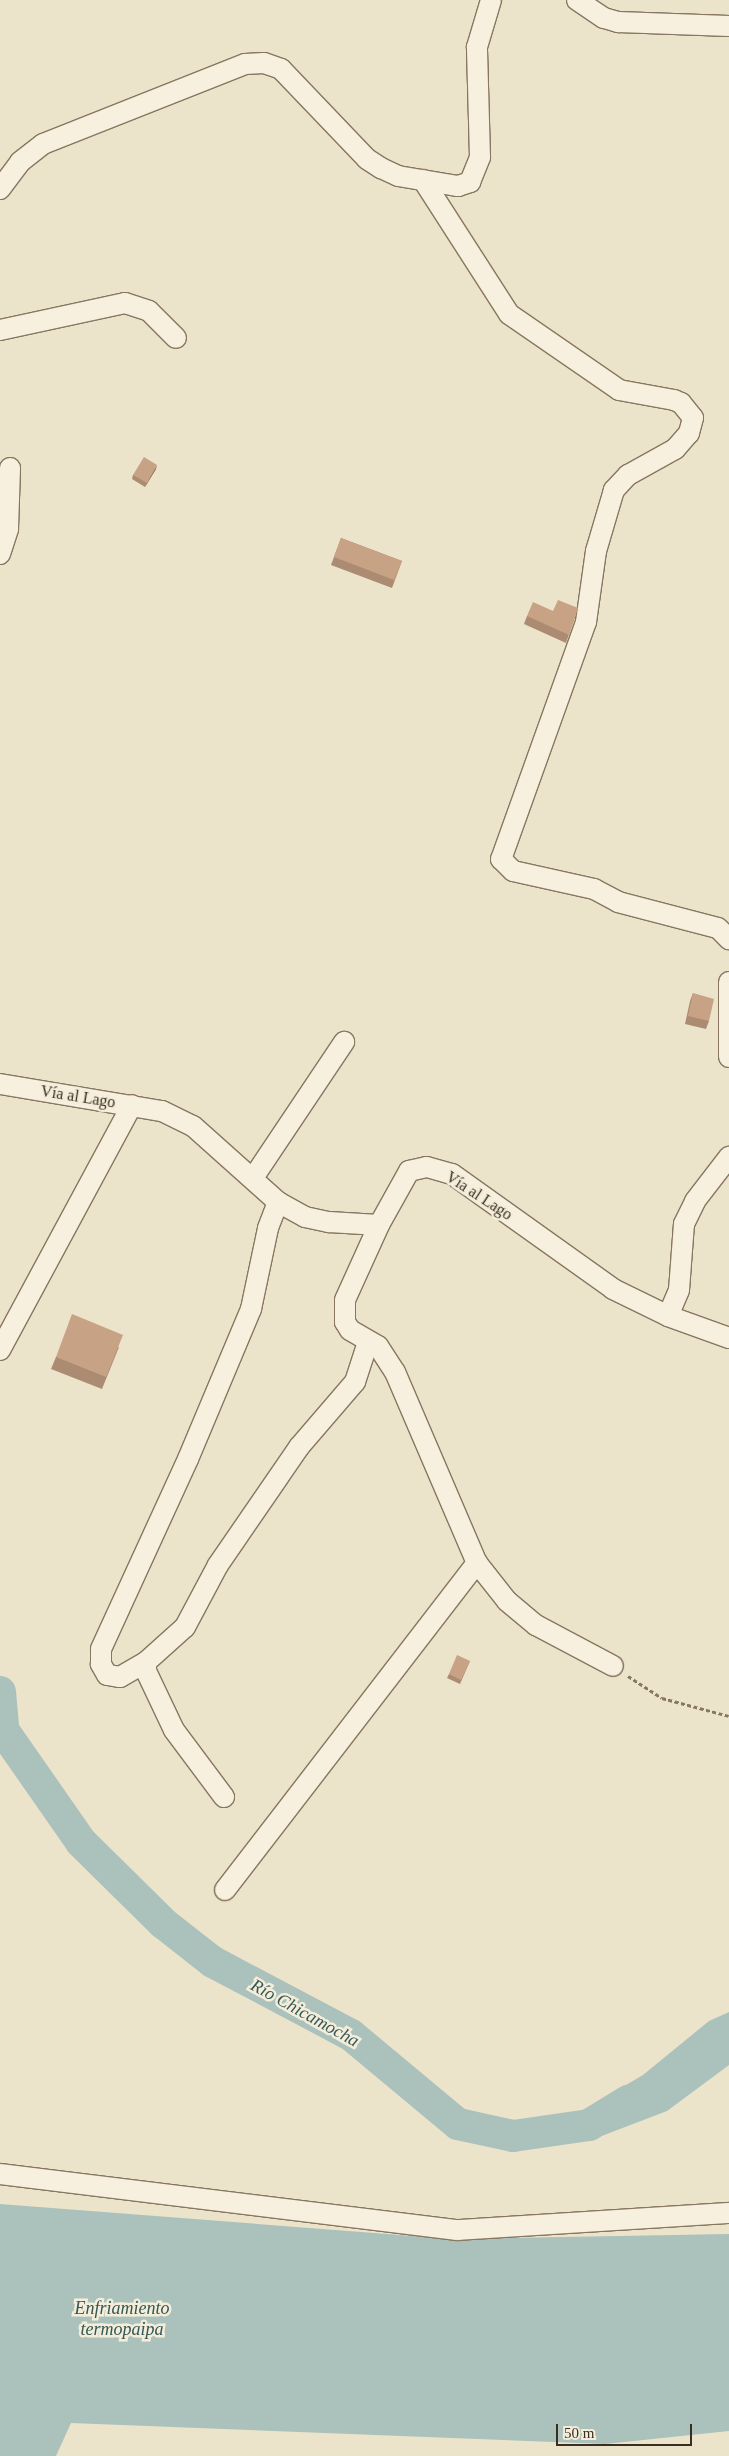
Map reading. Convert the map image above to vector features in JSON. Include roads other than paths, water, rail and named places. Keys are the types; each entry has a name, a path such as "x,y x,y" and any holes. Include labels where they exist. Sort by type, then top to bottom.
{"street":[{"path":"0,189 20,162 42,144 245,64 264,63 281,69 367,159 398,176 458,186 470,182 477,171 480,157 476,47 491,0"},
{"path":"577,0 604,18 618,22 729,26"},
{"path":"423,180 509,314 619,390 674,400 681,403 693,418 689,433 675,449 628,475 614,490 596,550 586,622 501,859 513,870 594,889 618,902 718,928 729,939"},
{"path":"0,330 125,303 149,311 176,338"},
{"path":"0,554 8,529 10,468"},
{"path":"729,982 729,1057"},
{"path":"253,1178 344,1042"},
{"name":"Vía al Lago","path":"0,1084 162,1110 193,1126 278,1202 305,1217 330,1222 379,1225 409,1171 427,1167 452,1174 613,1289 668,1316 729,1338"},
{"path":"0,1350 132,1106"},
{"path":"668,1316 679,1290 684,1224 695,1201 729,1158"},
{"path":"278,1202 268,1228 251,1309 188,1459 101,1649 101,1664 107,1675 120,1677 146,1662 185,1628 218,1564 293,1455 355,1382 368,1342"},
{"path":"379,1225 345,1300 343,1314 350,1330 378,1346 395,1372 477,1562 507,1601 536,1625 613,1666"},
{"path":"226,1890 477,1562"},
{"path":"146,1662 146,1671 174,1730 224,1797"},
{"path":"0,2174 458,2230 729,2213"}],"water":[{"path":"729,2012 729,2065 667,2111 599,2137 580,2112 643,2075 709,2021"},
{"name":"Enfriamiento termopaipa","path":"0,2204 452,2239 729,2234 729,2431 605,2444 71,2423 56,2456 0,2456"}],"waterway":[{"name":"Río Chicamocha","path":"0,1692 3,1730 81,1842 163,1923 213,1962 351,2035 458,2124 513,2136 589,2125 628,2101"}]}
